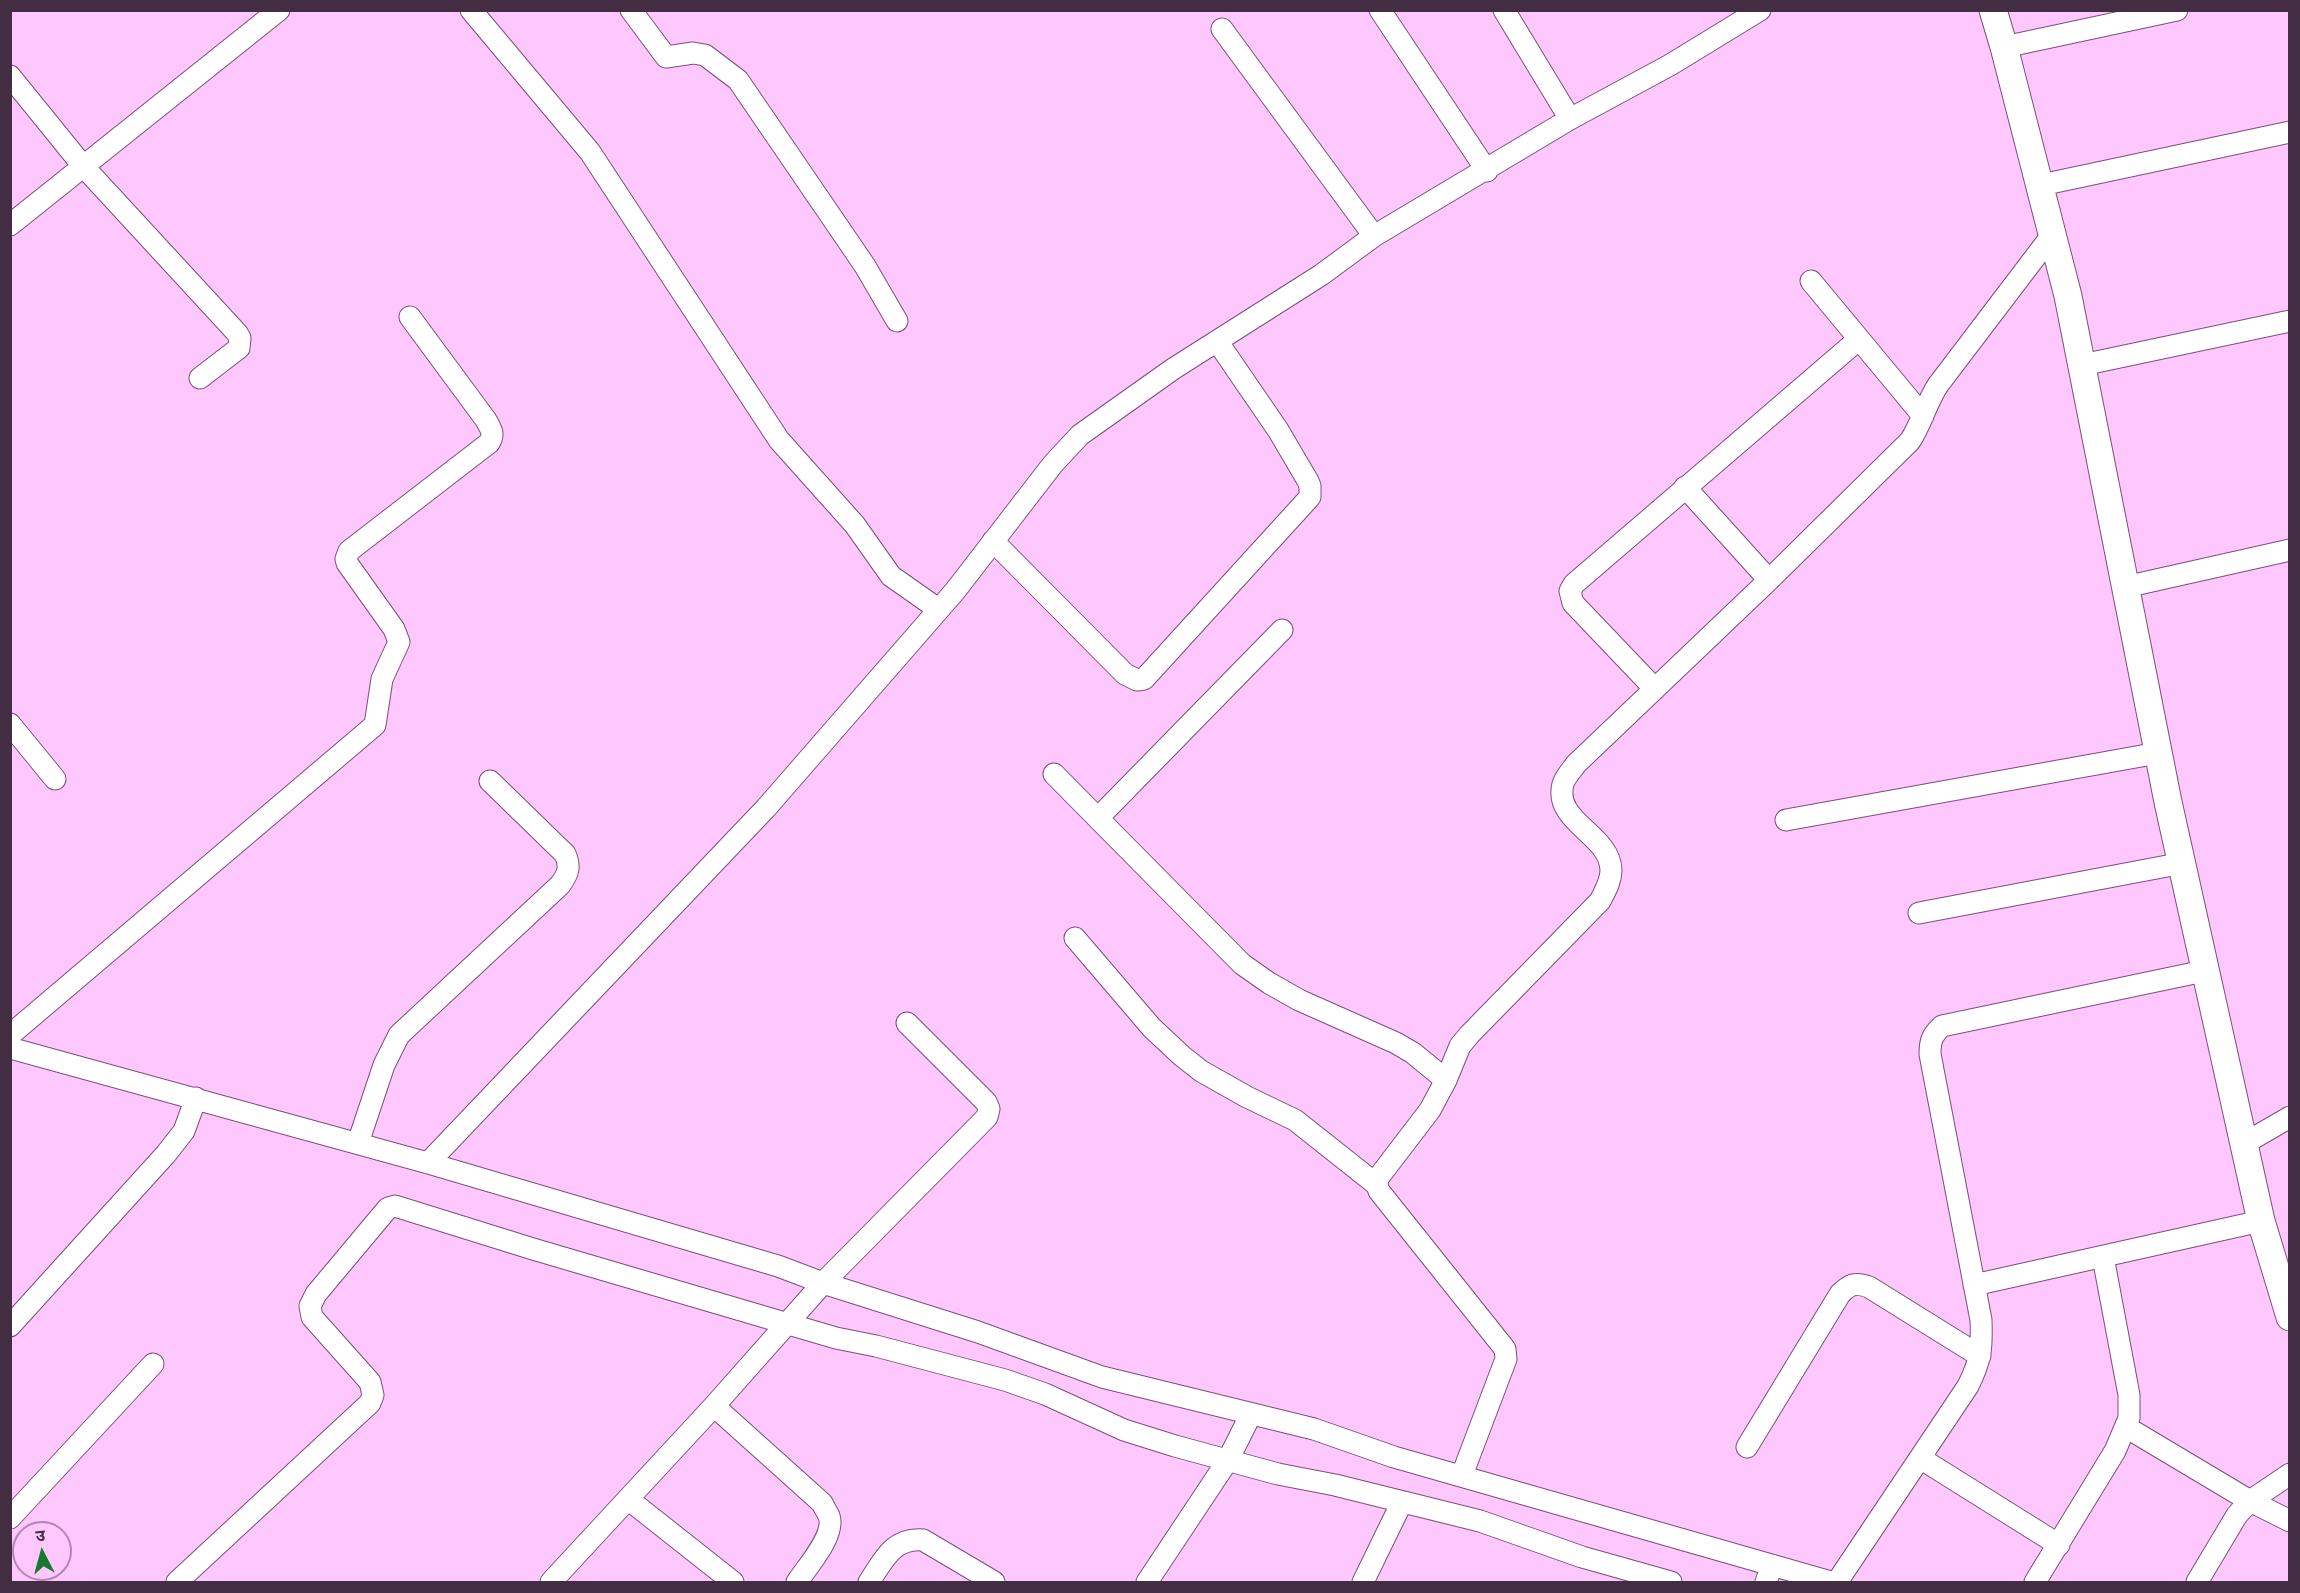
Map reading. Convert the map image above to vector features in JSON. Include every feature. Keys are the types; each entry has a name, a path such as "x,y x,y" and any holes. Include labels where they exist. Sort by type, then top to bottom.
{"main road":[{"path":"1995,12 2068,296 2158,753 2183,862 2204,971 2261,1221 2284,1280 2289,1317"}],"street":[{"path":"471,10 590,152 774,433 855,525 891,576 938,609"},
{"path":"631,10 666,57 693,53 705,55 738,80 865,266 897,321"},
{"path":"1380,10 1487,171"},
{"path":"1504,10 1570,119"},
{"path":"428,1163 766,808 938,609 1053,464 1080,435 1217,341 1321,275 1374,236 1487,171 1570,119 1670,65 1760,10"},
{"path":"2004,47 2177,10"},
{"path":"10,225 274,12"},
{"path":"1222,29 1374,236"},
{"path":"10,76 83,166 237,333 240,338 239,348 200,378"},
{"path":"2041,185 2289,132"},
{"path":"1462,1475 1506,1359 1505,1349 1379,1191 1377,1185 1380,1172 1430,1110 1460,1046 1600,902 1609,883 1611,869 1606,852 1564,808 1563,782 1576,764 1769,580 1910,441 1938,385 2052,235"},
{"path":"1811,281 1923,416"},
{"path":"10,1035 375,725 382,679 399,642 394,629 347,563 347,555 349,551 489,443 493,437 486,420 410,317"},
{"path":"2082,365 2289,321"},
{"path":"1655,689 1573,603 1570,591 1574,584 1859,339"},
{"path":"993,541 1125,674 1137,681 1144,679 1310,497 1308,481 1278,430 1217,341"},
{"path":"1685,487 1769,580"},
{"path":"2126,587 2289,550"},
{"path":"1098,818 1282,630"},
{"path":"10,724 55,779"},
{"path":"1786,820 2158,753"},
{"path":"1054,774 1242,964 1299,1000 1396,1043 1413,1053 1446,1080"},
{"path":"358,1143 384,1065 399,1035 560,885 569,869 569,862 565,854 490,781"},
{"path":"1918,913 2183,862"},
{"path":"1075,938 1152,1028 1182,1056 1201,1071 1247,1097 1296,1120 1377,1185"},
{"path":"1837,1582 1968,1386 1982,1348 1981,1320 1930,1054 1930,1043 1934,1034 1942,1026 2204,971"},
{"path":"552,1582 714,1407 805,1304 987,1117 989,1109 986,1102 907,1023"},
{"path":"10,1048 190,1114 358,1143 778,1266 805,1304 836,1338 876,1346 1005,1380 1045,1394 1124,1430 1175,1446 1314,1429 1394,1457 1462,1475 1768,1576 1831,1582"},
{"path":"13,1318 166,1154 190,1114"},
{"path":"2245,1143 2289,1117"},
{"path":"177,1582 370,1403 373,1395 370,1382 312,1317 310,1306 316,1294 391,1207 399,1206 533,1250 805,1304 978,1332 1102,1377 1239,1438 1278,1474 1480,1521 1582,1557 1671,1582"},
{"path":"1974,1285 2261,1221"},
{"path":"2035,1582 2115,1451 2129,1418 2129,1395 2103,1257"},
{"path":"1747,1447 1840,1294 1849,1285 1859,1283 1869,1287 1980,1356"},
{"path":"15,1503 153,1364"},
{"path":"714,1407 822,1503 830,1518 823,1544 797,1582"},
{"path":"2126,1426 2250,1501 2289,1521"},
{"path":"1147,1582 1239,1438"},
{"path":"1920,1458 2059,1545"},
{"path":"2197,1582 2237,1515 2250,1501 2289,1474"},
{"path":"628,1499 733,1582"},
{"path":"1363,1582 1402,1502"},
{"path":"868,1582 890,1550 900,1542 912,1539 923,1540 994,1582"}]}
